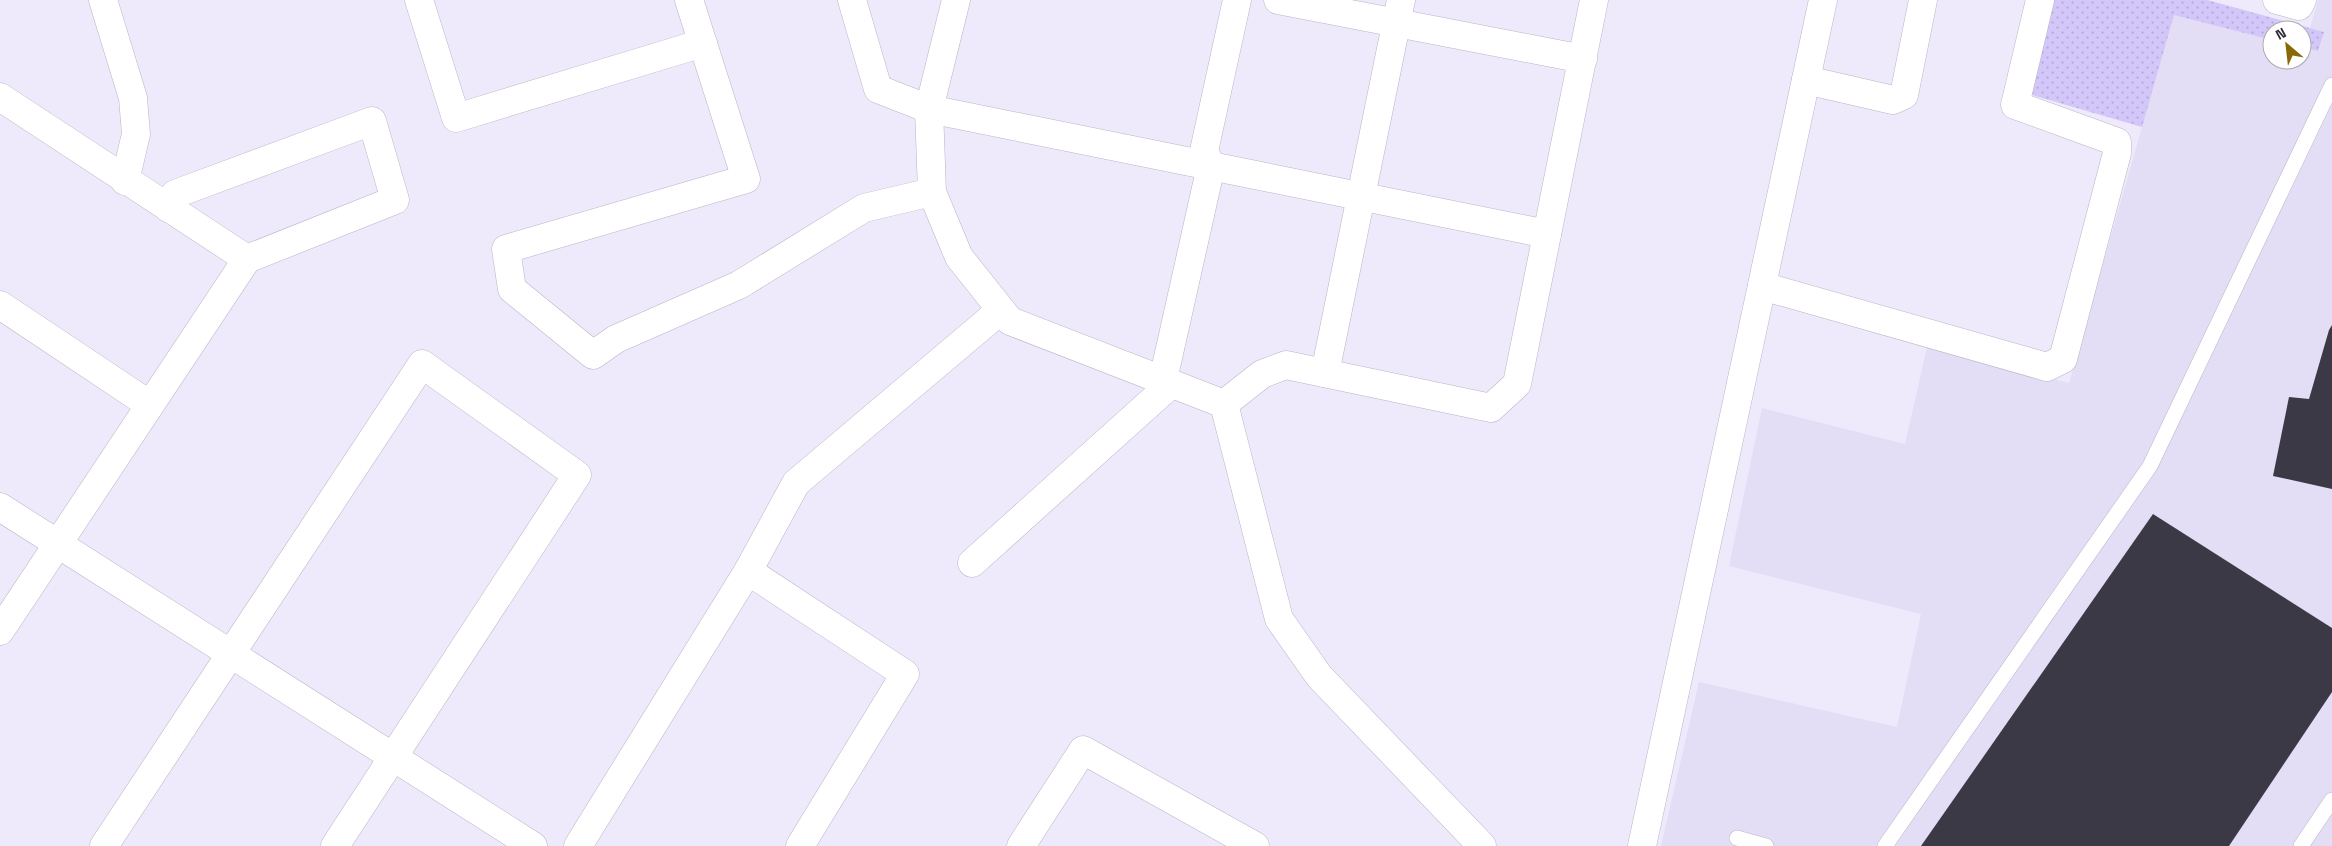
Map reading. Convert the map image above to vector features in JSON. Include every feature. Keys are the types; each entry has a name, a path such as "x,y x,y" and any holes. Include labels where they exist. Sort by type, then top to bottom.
{"street":[{"path":"419,0 456,118 703,43"},
{"path":"689,0 746,179 506,249 512,289 594,355 616,339 739,285 864,208 932,192"},
{"path":"852,0 878,89 929,109 1547,234"},
{"path":"956,0 929,109 932,192 959,257 1010,321 1224,404"},
{"path":"972,563 1167,382 1211,166 1204,151 1237,0"},
{"path":"1278,0 1399,12 1584,59"},
{"path":"1224,404 1262,374 1286,365 1491,408 1516,384 1584,59 1594,0"},
{"path":"1642,846 1823,0"},
{"path":"1806,80 1893,100 1904,94 1923,0"},
{"path":"1762,286 2048,367 2063,359 2118,153 2117,142 2015,105 2040,0"},
{"path":"2277,0 2299,6 2302,0"},
{"path":"110,2 133,98 136,134 125,181"},
{"path":"1325,373 1399,12"},
{"path":"0,98 247,259"},
{"path":"0,631 247,259 395,200 372,121 176,194 168,208"},
{"path":"0,305 150,405"},
{"path":"578,846 748,571 796,483 1001,310"},
{"path":"104,846 422,364 577,475 336,846"},
{"path":"1224,404 1279,619 1319,676 1482,846"},
{"path":"0,507 533,846"},
{"path":"748,571 905,674 800,846"},
{"path":"1022,846 1083,750 1255,846"}],"lane":[{"path":"1885,846 2150,466 2332,85"},
{"path":"2302,846 2332,800"},
{"path":"1737,838 1766,846"}],"shaded area":[{"path":"2051,0 2207,0 2281,20 2262,20 2262,70 2312,70 2312,21 2318,0 2332,0 2332,846 1661,846 1699,682 1897,727 1921,614 1729,566 1762,408 1905,444 1927,347 2069,383 2142,127"},
{"path":"2051,0 2207,0 2280,20 2262,20 2262,37 2174,15 2142,127 2025,93"},
{"path":"2312,29 2324,32 2318,51 2312,50"}],"building":[{"path":"2332,325 2332,489 2273,476 2289,397 2309,399"},
{"path":"2153,514 2332,628 2332,692 2229,846 1921,846"}]}
